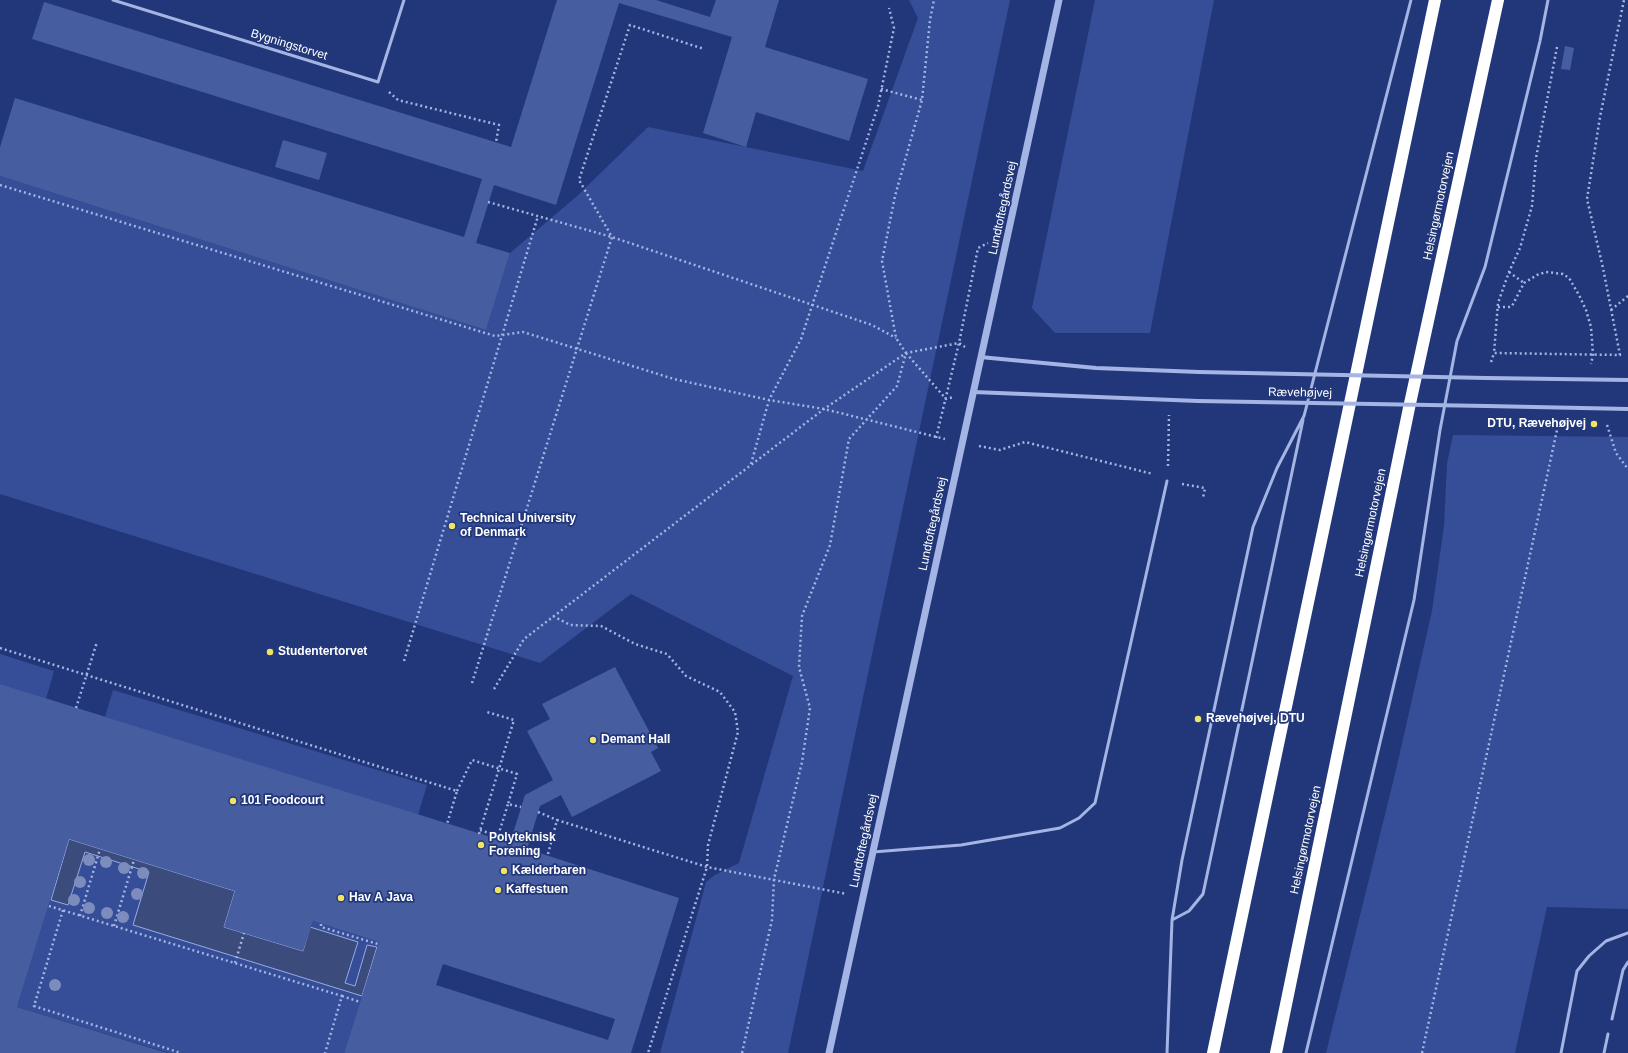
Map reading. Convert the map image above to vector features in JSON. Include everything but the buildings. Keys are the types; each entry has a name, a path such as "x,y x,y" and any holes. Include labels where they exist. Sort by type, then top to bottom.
{"highway":[{"path":"1213,1053 1435,0"},
{"name":"Helsingørmotorvejen","path":"1276,1053 1409,408 1498,0"}],"street":[{"name":"Lundtoftegårdsvej","path":"829,1053 980,357 1009,234 1058,0"},
{"name":"Rævehøjvej","path":"980,357 1096,368 1199,372 1628,380"},
{"name":"Rævehøjvej","path":"973,392 1198,401 1628,409"}],"lane":[{"name":"Bygningstorvet","path":"113,0 378,82"},
{"path":"132,6 134,0"},
{"path":"378,82 404,0"},
{"path":"1172,920 1189,911 1203,894 1304,416 1411,0"},
{"path":"1306,1053 1414,600 1440,430 1457,340 1485,267 1540,41 1548,0"},
{"path":"1167,1053 1172,920 1182,860 1253,527 1277,468 1304,416"},
{"path":"872,852 961,845 1060,828 1079,818 1095,803 1167,481"},
{"path":"1561,1053 1577,971 1589,956 1606,941 1628,933"},
{"path":"1612,1019 1623,970 1628,962"},
{"path":"1604,1053 1608,1034"}],"path":[{"path":"934,0 930,20 922,100 896,196 882,261 896,338 906,353 946,399"},
{"path":"1557,46 1536,158 1532,206 1520,248 1509,272 1498,306 1494,353 1620,355 1603,268 1586,200 1600,117 1624,0"},
{"path":"750,465 769,400 801,339 811,304 878,106 894,28 889,8"},
{"path":"472,682 612,237 579,180 630,25 704,49"},
{"path":"378,82 398,100 499,125 496,142"},
{"path":"881,89 922,100"},
{"path":"0,185 494,336 523,332 674,379 769,400 824,410 936,438 1000,450 1025,442 1150,472"},
{"path":"488,202 612,237 872,325 896,338"},
{"path":"404,661 538,216"},
{"path":"936,438 959,343 978,248 1009,234"},
{"path":"1509,272 1524,283"},
{"path":"1498,306 1512,306 1524,283 1546,272 1555,272 1569,278 1586,310 1591,327 1593,355 1587,380"},
{"path":"1611,310 1628,296"},
{"path":"494,689 524,638 750,465 824,410 906,353 959,343 980,357"},
{"path":"742,1053 772,920 774,879 802,762 810,708 799,667 802,616 830,545 849,439 897,386 906,353"},
{"path":"946,399 973,392"},
{"path":"1422,1053 1557,430 1568,408"},
{"path":"1608,409 1606,424 1616,454 1628,469"},
{"path":"1169,428 1167,481 1205,488 1203,498"},
{"path":"552,616 570,625 601,626 635,644 667,654 686,676 720,692 735,712 738,732 708,845 707,867 648,1053"},
{"path":"76,708 97,642"},
{"path":"0,648 457,791"},
{"path":"479,834 514,720 487,712"},
{"path":"448,824 457,791 472,760 517,774 498,836 480,830"},
{"path":"508,804 521,807"},
{"path":"538,812 557,820 707,867 774,879 863,898"},
{"path":"548,854 557,820"},
{"path":"80,916 100,849"},
{"path":"114,926 134,860"},
{"path":"49,906 360,1002"},
{"path":"63,910 34,1006 181,1053"},
{"path":"321,924 321,926 378,944"},
{"path":"235,963 244,933"},
{"path":"325,1053 342,996"}],"shaded area":[{"path":"909,0 1010,0 788,1053 660,1053 706,882 715,875 739,863 793,676 631,594 540,663 0,494 0,176 486,330 510,253 576,197 648,127 863,171 918,18"},
{"path":"1095,0 1214,0 1150,333 1055,333 1032,308"},
{"path":"1453,435 1628,437 1628,909 1547,907 1515,1053 1326,1053 1396,770 1432,611 1444,526 1447,464"},
{"path":"0,654 54,671 46,699 0,684"},
{"path":"113,690 427,785 418,815 105,717"},
{"path":"69,839 134,860 224,927 303,951 313,921 379,942 344,1053 169,1053 17,1007"},
{"path":"69,839 235,891 224,927 303,951 310,927 358,942 345,983 355,986 367,945 377,947 362,996 133,925 149,872 85,852 68,905 51,900"}],"place":[{"name":"DTU, Rævehøjvej","path":"1594,424"},
{"name":"Technical University of Denmark","path":"452,526"},
{"name":"Studentertorvet","path":"270,652"},
{"name":"Rævehøjvej, DTU","path":"1198,719"},
{"name":"Demant Hall","path":"593,740"},
{"name":"101 Foodcourt","path":"233,801"},
{"name":"Polyteknisk Forening","path":"481,845"},
{"name":"Kælderbaren","path":"504,871"},
{"name":"Kaffestuen","path":"498,890"},
{"name":"Hav A Java","path":"341,898"}]}
